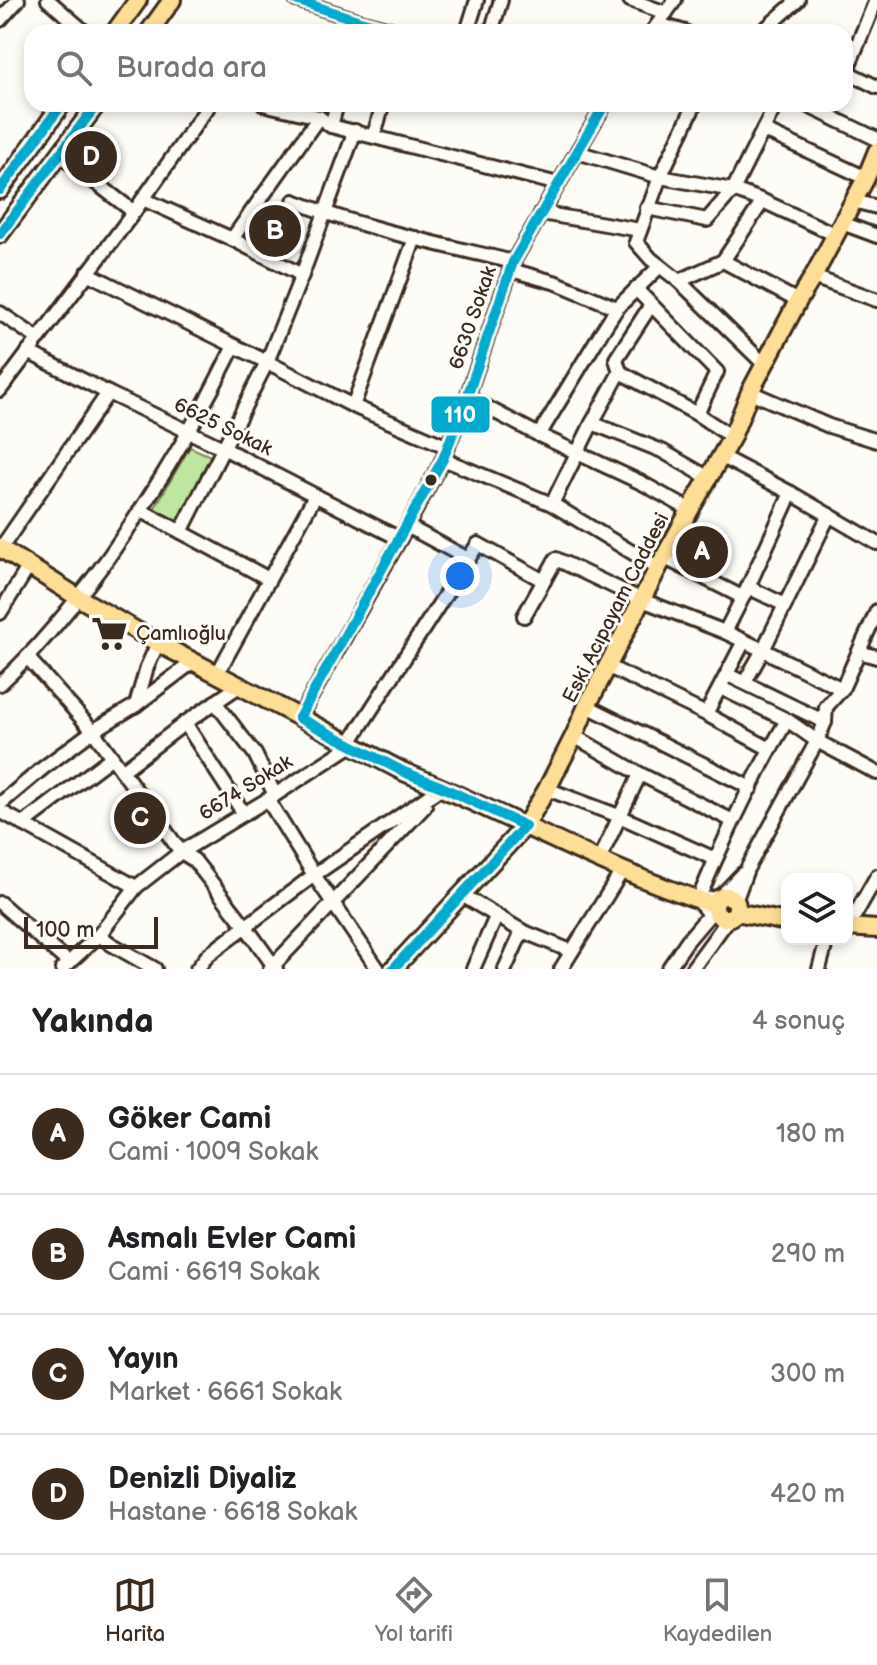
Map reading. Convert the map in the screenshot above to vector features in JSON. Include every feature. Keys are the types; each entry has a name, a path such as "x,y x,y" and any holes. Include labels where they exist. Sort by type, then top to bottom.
{"main road":[{"path":"155,24 172,0"},
{"path":"120,24 135,2"},
{"path":"3,181 56,112"},
{"path":"0,234 91,112"},
{"name":"Eski Acıpayam Caddesi","path":"393,969 525,826 547,789 607,666 732,437 764,364 876,156"},
{"path":"0,548 158,643 404,772 622,871 711,904 730,896 736,911 781,921"},
{"path":"853,927 877,929"}],"street":[{"path":"0,20 18,0"},
{"path":"48,0 76,24"},
{"path":"296,0 352,24"},
{"path":"470,24 477,0"},
{"path":"494,24 501,0"},
{"path":"630,0 666,13"},
{"path":"658,24 675,0"},
{"path":"771,24 798,0"},
{"path":"853,54 876,0"},
{"path":"853,75 877,87"},
{"path":"0,390 134,212 204,112"},
{"path":"297,112 319,117 331,126 558,184"},
{"path":"331,126 335,112"},
{"path":"374,135 381,112"},
{"name":"6630 Sokak","path":"299,718 445,453 512,266 600,112"},
{"path":"691,112 660,177 636,242 764,364"},
{"path":"647,208 707,220 733,190 772,112"},
{"path":"821,112 877,139"},
{"path":"232,239 319,117"},
{"path":"763,130 866,178"},
{"path":"181,532 267,362 355,131"},
{"path":"577,152 660,177 733,190 839,229 877,236"},
{"path":"60,155 134,212"},
{"path":"143,199 302,275"},
{"path":"294,201 324,213 512,266 617,308"},
{"path":"679,281 723,261 763,201"},
{"path":"853,201 877,207"},
{"path":"541,213 640,230"},
{"path":"353,406 415,238"},
{"path":"723,261 798,301"},
{"path":"539,435 617,308 659,267"},
{"path":"87,273 552,504 661,563 785,605"},
{"path":"813,277 877,300"},
{"path":"636,289 717,372 697,414"},
{"path":"651,305 616,359 620,372 732,437"},
{"path":"0,313 37,338"},
{"path":"0,684 28,658 79,598 142,511 189,433 234,346"},
{"name":"6625 Sokak","path":"28,352 400,539"},
{"path":"552,504 620,372"},
{"path":"750,392 829,426 877,441"},
{"path":"0,548 108,393"},
{"path":"467,397 690,510"},
{"path":"592,423 662,451 709,478"},
{"path":"720,456 877,543"},
{"path":"725,632 791,493"},
{"path":"217,674 315,496"},
{"path":"142,511 269,579"},
{"path":"745,682 829,515"},
{"path":"407,526 468,559"},
{"path":"351,744 478,544 544,581"},
{"path":"524,616 556,559 642,600 725,632 842,689"},
{"path":"0,613 29,566"},
{"path":"692,969 736,911 747,869 817,741 825,722 826,707 842,689 877,611"},
{"path":"706,714 744,641"},
{"path":"136,705 158,643"},
{"path":"859,652 877,657"},
{"path":"28,658 93,731 181,852 194,860 246,927 273,968 442,787"},
{"path":"136,887 1,813 43,768 194,661"},
{"path":"607,666 770,749"},
{"path":"728,675 825,722"},
{"path":"122,771 239,686"},
{"path":"721,688 787,720 817,741 877,773"},
{"path":"215,702 255,754 272,797 314,875 378,969"},
{"path":"587,706 751,788"},
{"path":"711,904 715,859 787,720"},
{"path":"185,723 244,814"},
{"path":"574,736 733,821"},
{"name":"6674 Sokak","path":"66,966 99,935 136,887 181,852 351,744"},
{"path":"23,824 112,757"},
{"path":"599,860 640,774"},
{"path":"197,969 208,955 314,875 442,787"},
{"path":"547,789 619,816 715,859"},
{"path":"668,969 711,904 747,869"},
{"path":"561,969 622,871"},
{"path":"853,918 877,876"},
{"path":"462,895 522,931 571,951"},
{"path":"0,903 66,966"},
{"path":"473,969 496,917"},
{"path":"505,969 522,931"},
{"path":"99,935 155,969"},
{"path":"819,969 825,945"}],"green space":[{"path":"190,447 215,458 179,524 154,509"}],"transit line":[{"name":"110","path":"296,0 371,24"},
{"name":"110","path":"0,190 56,112"},
{"name":"110","path":"0,234 91,112"},
{"name":"110","path":"299,718 443,459 513,262 600,112"},
{"name":"110","path":"299,718 404,772 525,826"},
{"name":"110","path":"393,969 525,826"}],"place":[{"name":"Denizli Diyaliz","path":"91,157"},
{"name":"Asmalı Evler Cami","path":"275,231"},
{"name":"Göker Cami","path":"702,552"},
{"name":"Çamlıoğlu","path":"110,634"},
{"name":"Yayın","path":"140,818"}]}
